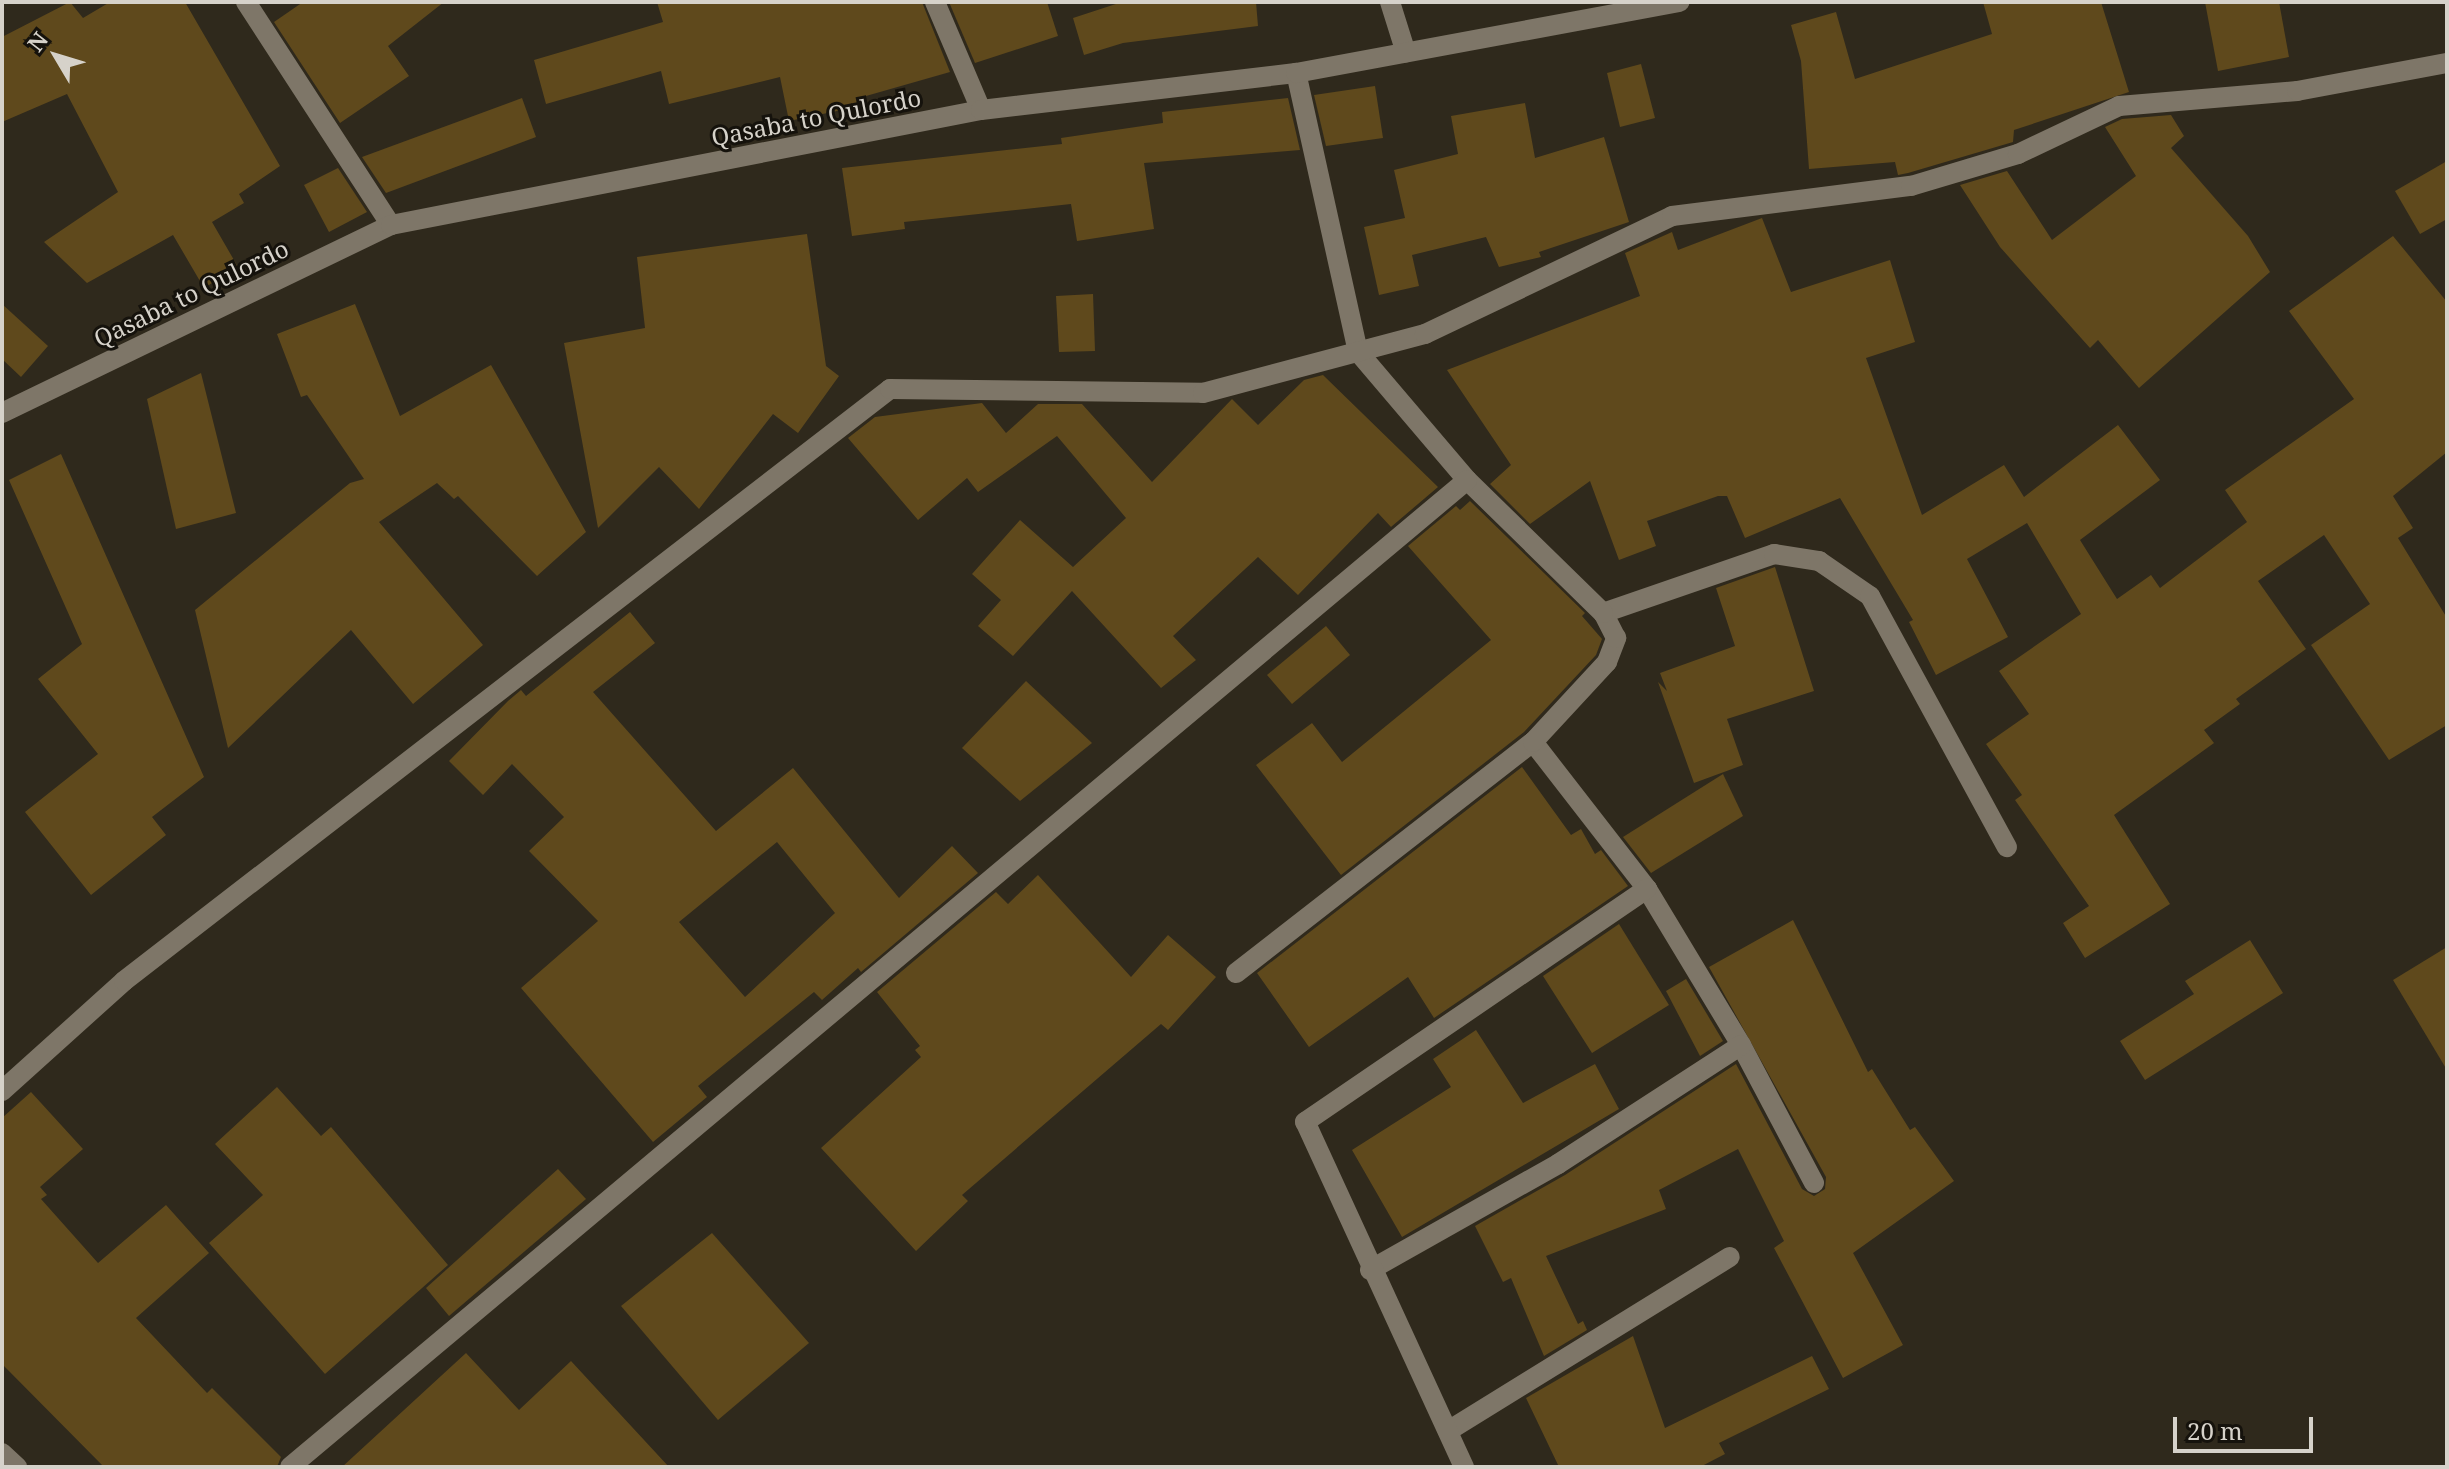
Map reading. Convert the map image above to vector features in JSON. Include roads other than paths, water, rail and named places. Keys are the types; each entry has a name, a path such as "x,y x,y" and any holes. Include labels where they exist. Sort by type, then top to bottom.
{"street":[{"path":"246,2 391,225"},
{"path":"935,2 981,110"},
{"path":"1390,2 1406,53"},
{"name":"Qasaba to Qulordo","path":"2,413 391,225 981,110 1296,73 1679,2"},
{"path":"2,1091 124,981 890,389 1203,393 1425,334 1672,216 1911,186 2018,154 2119,106 2297,91 2447,63"},
{"path":"1236,973 1533,742 1607,662 1616,638 1603,613 1467,480 1358,352 1296,73"},
{"path":"290,1467 1467,480"},
{"path":"1603,613 1774,554 1819,561 1870,596 2007,847"},
{"path":"1533,742 1647,889 1741,1045 1814,1183"},
{"path":"1464,1467 1370,1270 1305,1122 1647,889"},
{"path":"1370,1270 1558,1164 1741,1045"},
{"path":"1448,1431 1730,1257"},
{"path":"2,1453 17,1467"}]}
